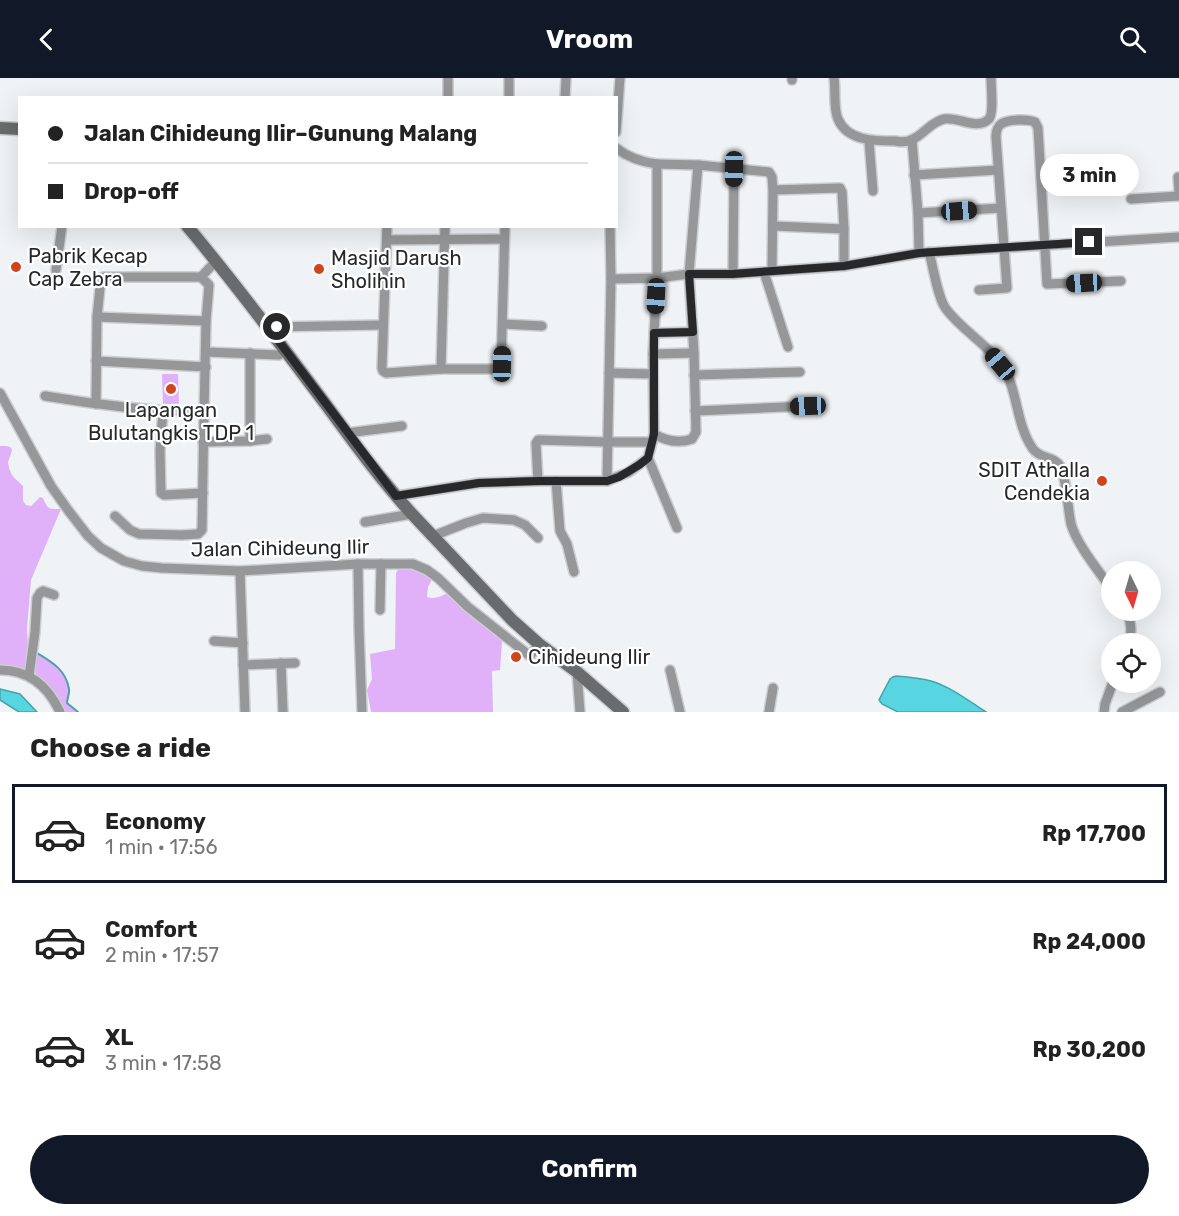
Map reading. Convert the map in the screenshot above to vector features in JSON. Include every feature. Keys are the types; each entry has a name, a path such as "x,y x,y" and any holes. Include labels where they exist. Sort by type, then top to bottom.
{"main road":[{"path":"0,128 18,129"},
{"path":"189,228 412,514 488,595 539,644 578,672 624,712"}],"street":[{"path":"448,78 448,96"},
{"path":"509,78 509,96"},
{"path":"566,78 566,96"},
{"path":"618,105 620,78"},
{"path":"834,78 836,116 841,126 868,141 912,140 932,124 944,119 978,123 988,119 991,116 991,78"},
{"path":"979,291 1007,288 997,129 1001,123 1029,119 1035,122 1038,128 1047,284 1121,281"},
{"path":"912,140 919,253"},
{"path":"868,141 873,191"},
{"path":"618,149 641,162 769,172 772,177 773,190 773,226 767,272 788,347"},
{"path":"657,164 653,438 648,458 677,528"},
{"path":"538,481 536,443 538,440 608,442 653,438 672,442 692,439 696,432 689,274 698,165"},
{"path":"732,274 734,169"},
{"path":"914,175 998,170"},
{"path":"1178,177 1179,190"},
{"path":"773,190 840,188 844,229 844,266"},
{"path":"1131,199 1179,195"},
{"path":"918,213 1001,208"},
{"path":"773,226 844,229"},
{"path":"56,270 62,228"},
{"path":"387,228 382,368 386,373 441,369 498,369 501,367 505,228"},
{"path":"441,369 445,228"},
{"path":"607,481 610,228"},
{"path":"611,279 767,272 844,266 929,252 1179,237"},
{"path":"387,240 504,239"},
{"path":"929,252 941,299 946,309 992,354 1008,376 1020,421 1037,454 1060,465 1075,535 1101,574"},
{"path":"201,277 216,261"},
{"path":"115,516 130,531 139,534 182,536 198,534 203,527 206,321 209,285 225,272"},
{"path":"96,404 97,317 101,278 104,276 201,277 209,285"},
{"path":"97,317 206,321"},
{"path":"502,324 542,326"},
{"path":"268,327 383,325"},
{"path":"654,333 693,332"},
{"path":"206,352 279,355"},
{"path":"250,353 250,441"},
{"path":"653,354 694,353"},
{"path":"96,361 206,367"},
{"path":"694,375 800,372"},
{"path":"609,373 653,374"},
{"name":"Jalan Cihideung Ilir","path":"0,393 51,486 68,510 88,536 101,548 124,561 142,566 240,571 358,564 413,564 427,570 468,607 530,656 539,644"},
{"path":"45,396 96,404 204,413"},
{"path":"695,411 808,406"},
{"path":"163,411 160,450 161,493 164,495 203,493"},
{"path":"347,433 402,426"},
{"path":"203,442 267,439"},
{"path":"396,496 479,483 607,481 629,472 648,458"},
{"path":"556,481 560,531 567,544 574,572"},
{"path":"365,522 412,514"},
{"path":"433,536 483,518 514,520 525,525 538,538"},
{"path":"358,564 362,712"},
{"path":"380,610 381,564"},
{"path":"240,571 245,712"},
{"path":"29,676 38,595 43,591 54,596"},
{"path":"214,641 243,643"},
{"path":"280,663 283,712"},
{"path":"243,665 295,663"},
{"path":"0,670 9,670 29,676 47,690 60,712"},
{"path":"670,670 680,712"},
{"path":"578,672 580,712"},
{"path":"769,712 773,688"},
{"path":"1104,712 1109,693"},
{"path":"1122,712 1158,693"}],"shaded area":[{"name":"Lapangan Bulutangkis TDP 1","path":"162,374 178,374 179,404 163,404"},
{"path":"0,446 9,447 12,450 8,462 9,467 13,476 23,486 23,501 26,505 31,506 40,497 49,508 61,509 31,580 27,628 28,649 31,650 26,670 0,666"},
{"path":"404,568 412,568 434,576 428,587 427,597 435,598 448,593 464,609 504,636 500,670 492,671 493,712 371,712 367,690 372,679 370,654 395,649 396,573"},
{"path":"37,653 62,672 69,689 67,703 78,712 64,712 40,681 34,670"}],"water":[{"path":"896,676 923,679 946,687 986,712 898,712 879,700 890,679"},
{"path":"0,689 20,694 37,712 19,712 0,700"}],"waterway":[{"path":"37,653 62,672 69,689 67,703 78,712"}],"place":[{"name":"Pabrik Kecap Cap Zebra","path":"16,267"},
{"name":"Masjid Darush Sholihin","path":"319,269"},
{"name":"Lapangan Bulutangkis TDP 1","path":"171,389"},
{"name":"SDIT Athalla Cendekia","path":"1102,481"},
{"name":"Cihideung Ilir","path":"516,657"}],"route":[{"path":"277,327 268,327 396,496 479,483 607,481 629,472 648,458 654,434 654,333 693,332 689,274 732,274 844,266 919,253 1089,242"}]}
